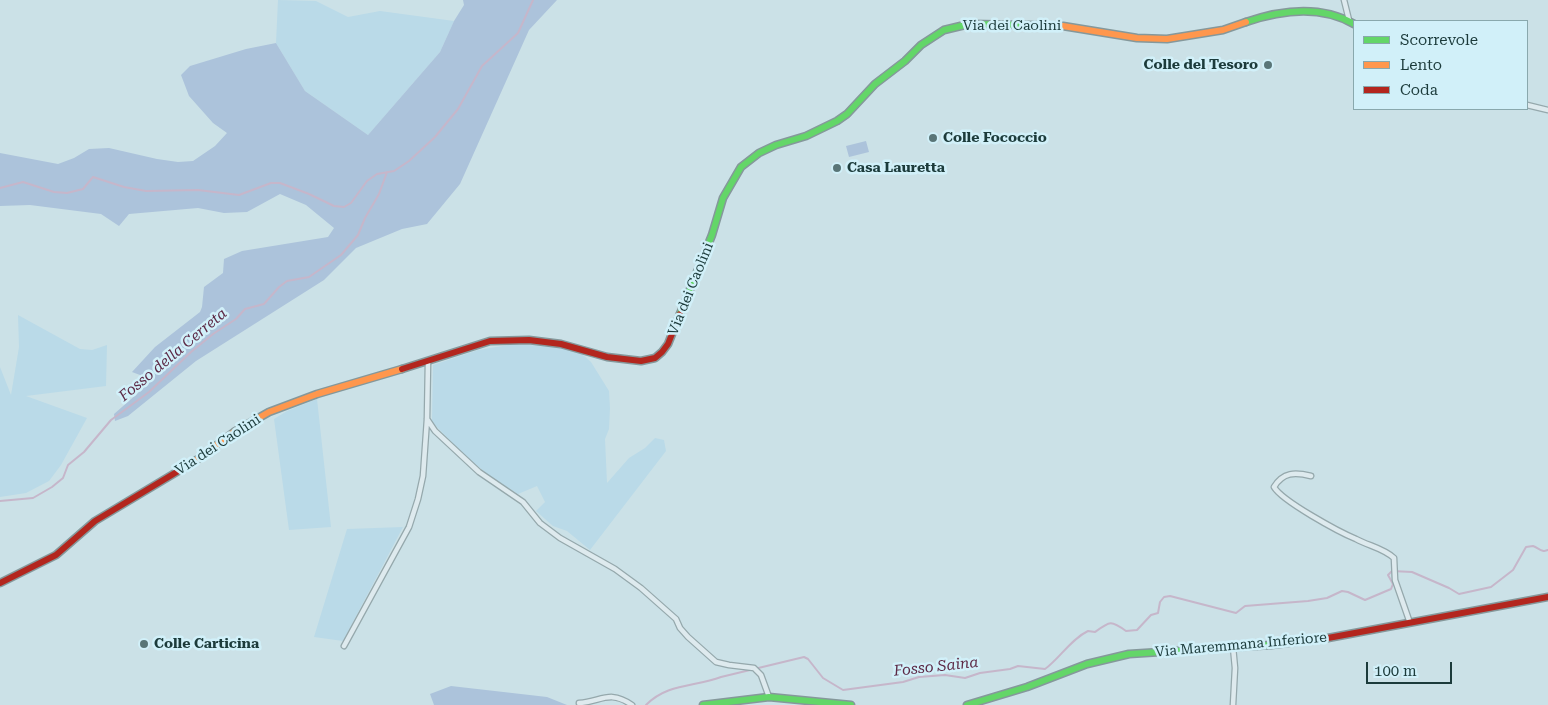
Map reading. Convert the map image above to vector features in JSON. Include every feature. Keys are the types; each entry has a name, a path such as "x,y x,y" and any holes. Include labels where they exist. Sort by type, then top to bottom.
{"street":[{"path":"1344,0 1352,22"},
{"name":"Via dei Caolini","path":"0,583 56,555 110,511 198,459 234,432 269,412 344,385 428,362 490,341 529,340 562,344 624,360 641,361 655,358 668,344 712,236 723,198 741,167 759,153 776,145 806,136 837,121 852,109 875,84 905,61 921,44 944,30 970,24 993,24 1070,27 1137,38 1168,38 1193,36 1223,30 1270,14 1281,13 1313,11 1352,22"},
{"path":"1528,106 1548,110"},
{"path":"344,646 408,527 418,499 423,476 427,420 428,362"},
{"path":"427,420 435,431 479,472 517,497 546,528 615,569 641,588 676,619 680,628 688,637 716,662 754,668 760,675 769,697"},
{"path":"1310,476 1287,474 1274,486 1277,492 1290,501 1343,533 1387,551 1394,558 1395,580 1410,623"},
{"name":"Via Maremmana Inferiore","path":"967,705 977,704 1027,687 1087,664 1130,654 1271,645 1328,638 1548,596"},
{"path":"1232,647 1235,668 1233,705"},
{"path":"579,703 590,703 601,697 612,696 632,705"},
{"path":"703,705 769,697 851,705"}],"shaded area":[{"path":"278,0 316,1 348,17 380,11 454,21 440,52 368,135 305,91 276,43"},
{"path":"463,0 557,0 529,30 460,184 427,224 402,229 356,248 324,280 196,361 128,416 115,421 114,414 138,393 143,383 140,375 132,372 155,347 200,312 204,287 223,273 224,259 242,251 328,237 334,228 306,205 280,194 247,212 224,213 198,208 129,214 119,226 101,214 30,205 0,206 0,153 58,164 74,158 89,149 109,148 157,159 178,162 193,161 215,146 227,133 213,123 189,96 181,75 190,66 246,49 276,43 305,91 368,135 440,52 454,21 464,5"},
{"path":"866,141 869,152 849,157 846,146"},
{"path":"18,315 80,349 92,350 107,345 106,386 26,396 87,418 61,465 49,481 26,493 0,497 0,367 11,395 19,347"},
{"path":"515,344 558,347 582,354 591,362 609,391 609,429 605,439 607,483 629,458 645,448 655,438 664,440 666,451 590,550 567,531 553,526 536,511 545,502 537,486 518,494 492,478 463,454 432,422 433,365 478,350"},
{"path":"317,399 331,527 289,530 274,419 287,411"},
{"path":"403,527 343,641 314,637 347,529"},
{"path":"451,686 547,697 567,705 434,705 430,694"}],"waterway":[{"path":"0,188 23,182 54,192 67,193 83,189 93,177 124,187 146,191 198,190 239,195 271,183 280,183 334,206 344,207 351,203 367,181 377,174 394,171 409,161 435,137 458,109 482,66 518,33 533,0"},
{"name":"Fosso della Cerreta","path":"0,501 33,498 52,487 63,478 68,465 84,452 111,420 149,392 213,334 236,319 245,309 264,304 287,281 309,277 341,255 358,235 365,218 379,194 387,172"},
{"name":"Fosso Saina","path":"646,705 654,698 672,689 804,657 808,659 823,678 843,690 903,682 919,677 945,675 965,678 980,673 1010,669 1018,666 1045,669 1076,639 1088,631 1095,632 1110,623 1126,631 1137,630 1151,615 1158,613 1160,602 1164,597 1170,596 1236,613 1245,606 1308,601 1327,598 1342,591 1365,600 1391,589 1393,584 1388,575 1392,571 1412,572 1459,594 1491,587 1513,570 1526,547 1533,546 1542,551 1548,550"}],"traffic: fast":[{"path":"1246,22 1287,12 1301,11 1328,14 1353,24"},
{"path":"680,314 712,235 723,198 741,167 759,153 776,145 806,136 837,121 847,114 875,84 905,61 921,45 944,30 969,24 1027,25"},
{"path":"967,705 1027,687 1087,664 1129,654 1271,645 1302,641"},
{"path":"703,705 769,697 851,705"}],"traffic: slow":[{"path":"1027,25 1063,26 1137,38 1167,39 1223,30 1246,22"},
{"path":"180,470 234,432 269,412 317,394 402,369"}],"traffic: jam":[{"path":"402,369 490,341 529,340 561,344 607,357 641,361 655,358 662,352 668,344 680,314"},
{"path":"0,583 56,555 95,521 180,470"},
{"path":"1302,641 1328,638 1548,597"}],"place":[{"name":"Colle del Tesoro","path":"1268,65"},
{"name":"Colle Fococcio","path":"933,138"},
{"name":"Casa Lauretta","path":"837,168"},
{"name":"Colle Carticina","path":"144,644"}]}
